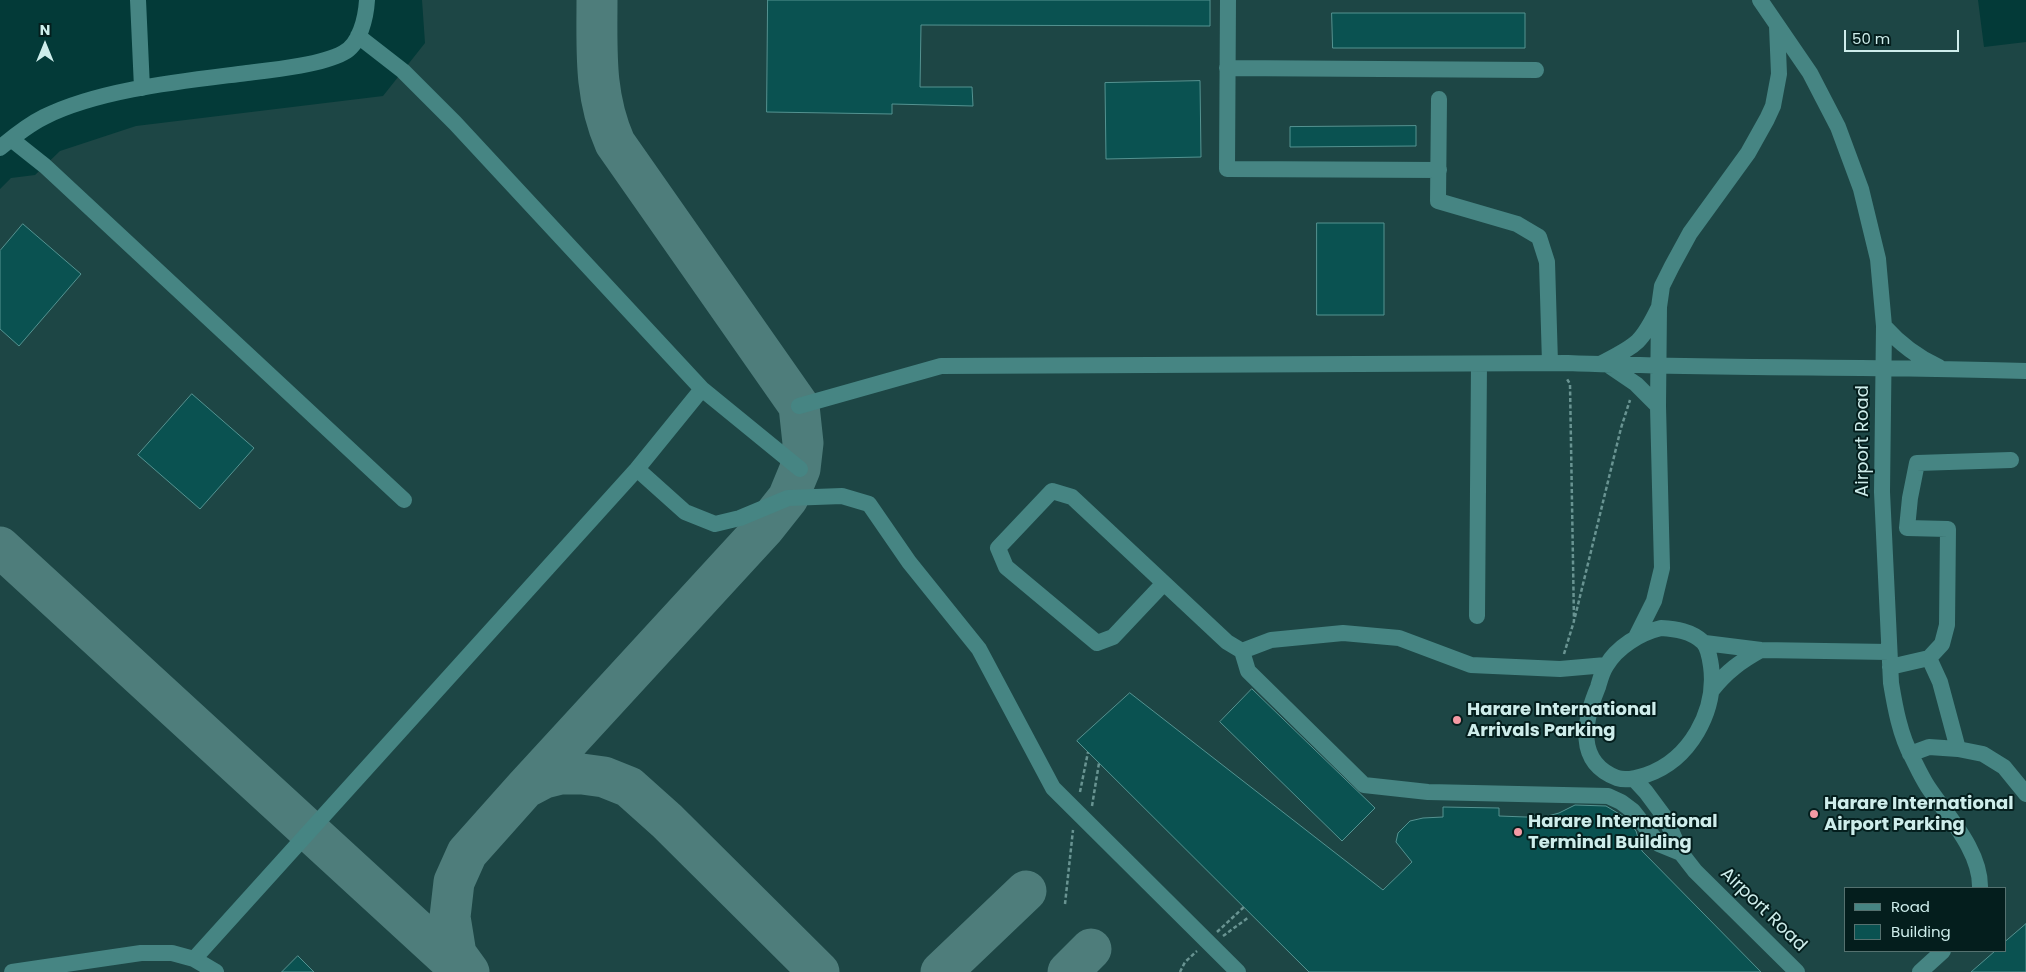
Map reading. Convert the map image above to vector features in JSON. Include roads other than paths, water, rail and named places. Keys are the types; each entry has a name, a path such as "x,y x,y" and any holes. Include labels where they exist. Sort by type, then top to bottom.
{"street":[{"path":"138,0 142,88"},
{"path":"367,0 366,18 358,36 345,53 326,60 142,88 78,103 43,117 5,143 45,166 404,500"},
{"path":"1228,0 1227,169 1439,170"},
{"name":"Airport Road","path":"1760,0 1810,73 1838,127 1861,190 1878,259 1884,326 1882,492 1889,659 1896,710 1910,754 1927,785 1971,851 1980,875 1980,887"},
{"path":"1636,637 1654,601 1662,568 1658,406 1660,366 1658,307 1662,286 1690,233 1757,140 1773,106 1779,74 1777,26"},
{"path":"358,36 403,71 455,123 702,390 800,469"},
{"path":"1227,68 1536,70"},
{"path":"1439,99 1438,201 1517,224 1539,237 1547,262 1550,363"},
{"path":"1604,364 1643,338 1658,307"},
{"path":"1884,326 1895,339 1910,351 1942,368"},
{"path":"799,406 941,366 1550,363 1883,370 1942,368 2026,371"},
{"path":"1477,616 1479,364"},
{"path":"1604,364 1636,384 1658,406"},
{"path":"194,959 637,469 702,390"},
{"path":"1705,643 1710,660 1712,690 1698,733 1678,757 1667,766 1634,779 1620,779 1609,774 1592,759 1587,748 1587,722 1593,697 1606,665 1636,637 1650,630 1661,628 1679,629 1705,643 1761,650 1889,659 1929,658 1942,644 1947,625 1948,529 1907,528 1910,498 1917,463 2011,460"},
{"path":"637,469 685,512 715,524 740,518 788,498 842,496 869,504 908,562 979,649 1053,788 1238,972"},
{"path":"1164,583 1113,637 1097,643 1006,567 998,548 1052,491 1072,497 1164,583 1227,642 1242,651 1248,671 1364,785 1428,792 1608,796 1621,802 1633,811 1658,844 1681,853"},
{"path":"1242,651 1271,640 1343,633 1399,638 1471,665 1560,669 1606,665"},
{"path":"1712,690 1735,666 1761,650"},
{"path":"1929,658 1940,682 1958,749"},
{"path":"1910,754 1929,747 1958,749 1983,754 2004,767 2026,794"},
{"name":"Airport Road","path":"1634,779 1666,819 1681,853 1713,890 1797,972"},
{"path":"1920,972 1942,952"},
{"path":"12,972 141,953 172,953 194,959 216,972"}],"place":[{"name":"Harare International Arrivals Parking","path":"1457,720"},
{"name":"Harare International Airport Parking","path":"1814,814"},
{"name":"Harare International Terminal Building","path":"1518,832"}]}
